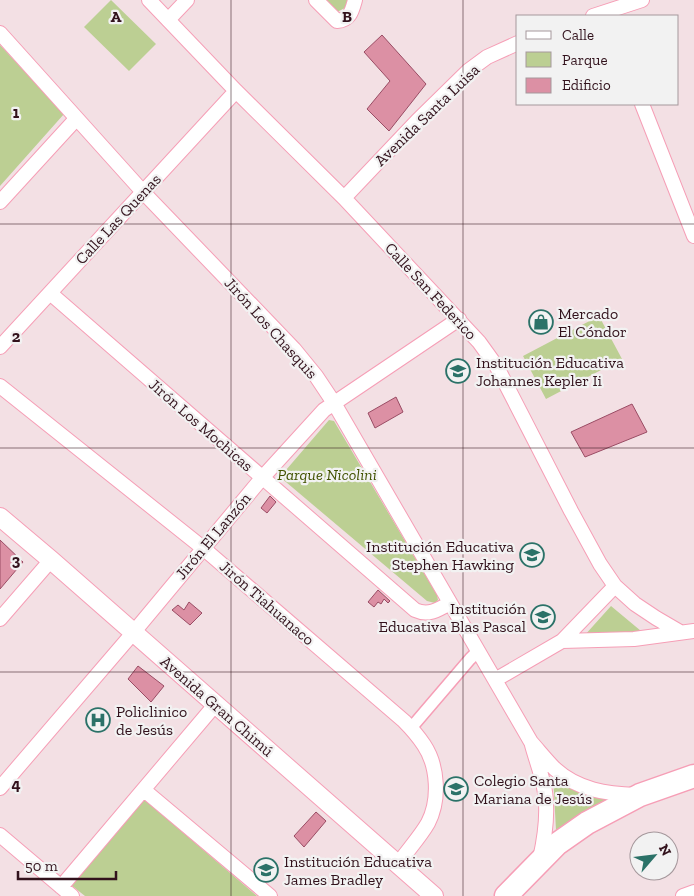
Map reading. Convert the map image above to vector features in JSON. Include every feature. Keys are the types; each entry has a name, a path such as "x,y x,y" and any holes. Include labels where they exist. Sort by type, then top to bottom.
{"main road":[{"path":"506,896 557,844 587,823 640,795 694,776"}],"street":[{"name":"Calle San Federico","path":"148,0 344,198 479,342 497,367 571,511 600,564 615,586 635,604 680,632"},
{"path":"168,20 187,0"},
{"path":"316,0 337,21 342,21 349,16 355,0"},
{"path":"602,15 642,0"},
{"name":"Jirón Los Chasquis","path":"0,33 143,192 294,349 316,376 334,403 531,742 555,769 572,782 594,790 640,795"},
{"name":"Avenida Santa Luisa","path":"344,198 417,121 468,71 486,57 516,44"},
{"name":"Calle Las Quenas","path":"0,347 236,91"},
{"path":"642,105 694,236"},
{"path":"0,202 76,119"},
{"name":"Jirón Los Mochicas","path":"50,293 415,610 425,613 433,612 450,603"},
{"name":"Jirón El Lanzón","path":"0,788 262,478 324,410 459,319"},
{"name":"Jirón Tiahuanaco","path":"0,386 203,548 411,728 425,746 432,762 435,778 434,809 427,824 398,864"},
{"name":"Avenida Gran Chimú","path":"0,517 434,896"},
{"path":"0,619 50,560"},
{"path":"495,680 562,640 615,586"},
{"path":"562,640 634,639 694,631"},
{"path":"411,728 478,651"},
{"path":"0,834 67,891 144,790 215,705"},
{"name":"Jirón Los Chasquis","path":"531,742 546,802 544,839 539,861"},
{"path":"144,790 270,896"},
{"path":"683,896 694,892"}],"green space":[{"path":"111,0 156,44 129,71 84,27"},
{"path":"325,0 349,0 347,7 337,12"},
{"path":"0,45 64,114 0,186"},
{"path":"599,316 622,359 546,399 523,356"},
{"name":"Parque Nicolini","path":"329,420 334,421 437,595 438,600 435,603 427,601 280,477"},
{"path":"611,606 641,631 584,636"},
{"path":"553,775 587,792 607,799 556,830"},
{"path":"144,799 257,896 85,896 71,885"}],"building":[{"path":"382,35 426,84 389,131 367,109 390,81 364,52"},
{"path":"396,397 403,412 375,428 368,413"},
{"path":"632,404 647,432 585,457 571,432"},
{"path":"270,496 276,502 267,513 261,508"},
{"path":"0,540 23,562 0,589"},
{"path":"378,590 390,601 388,603 384,599 381,604 378,602 374,607 368,602"},
{"path":"189,602 202,613 190,625 172,610 178,605 184,610"},
{"path":"138,666 164,686 151,702 128,679"},
{"path":"316,812 326,821 304,847 294,836"}],"place":[{"name":"Mercado El Cóndor","path":"541,322"},
{"name":"Institución Educativa Johannes Kepler Ii","path":"458,371"},
{"name":"Institución Educativa Stephen Hawking","path":"532,555"},
{"name":"Institución Educativa Blas Pascal","path":"543,617"},
{"name":"Policlinico de Jesús","path":"98,720"},
{"name":"Colegio Santa Mariana de Jesús","path":"456,789"},
{"name":"Institución Educativa James Bradley","path":"266,870"}]}
